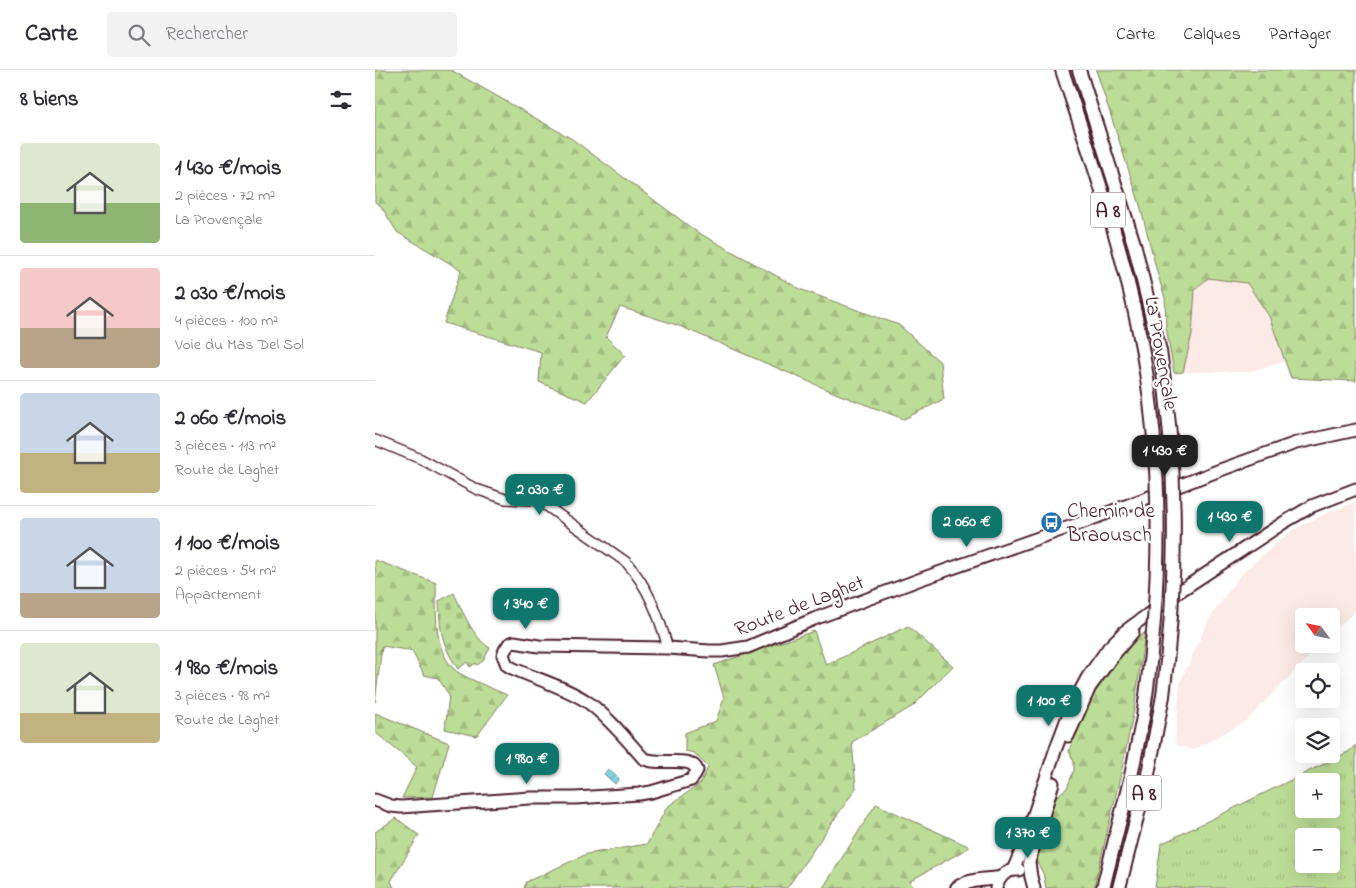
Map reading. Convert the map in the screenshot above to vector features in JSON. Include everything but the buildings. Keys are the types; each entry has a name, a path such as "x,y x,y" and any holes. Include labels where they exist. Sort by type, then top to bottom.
{"highway":[{"name":"La Provençale","path":"1062,70 1119,250 1137,316 1154,433 1159,545 1153,645 1143,717 1131,776 1103,888"},
{"name":"La Provençale","path":"1079,70 1135,247 1160,351 1169,411 1175,508 1173,602 1163,696 1148,774 1119,888"},
{"path":"957,888 972,881 998,883"}],"main road":[{"name":"Route de Laghet","path":"375,800 391,806 401,807 530,798 575,798 639,794 691,780 697,770 691,763 648,761 601,713 587,702 572,693 507,665 503,655 509,644 514,642 539,646 668,648 722,651 748,647 814,619 921,579 1296,443 1356,430"},
{"path":"1013,870 1023,847 1059,740 1075,699 1109,647 1124,632 1180,591 1283,523 1313,506 1356,489"},
{"path":"1033,883 1029,862 1062,750 1085,698 1098,675 1140,622"},
{"path":"998,883 1003,874 1013,870 1023,871 1033,883"}],"street":[{"path":"375,440 421,459 476,489 505,499 541,502 626,562 637,574 650,595 668,648"}],"shaded area":[{"path":"1208,278 1247,283 1269,316 1285,361 1248,372 1183,372 1192,334 1195,289"},
{"path":"1356,502 1356,610 1340,625 1340,608 1295,608 1295,653 1312,653 1302,663 1295,663 1295,671 1246,721 1193,750 1175,744 1180,683 1209,619 1241,574 1291,531 1327,513"}],"green space":[{"path":"375,70 451,70 572,139 697,232 802,290 899,325 940,362 944,399 904,419 840,395 677,325 620,307 606,337 625,355 587,402 539,382 541,352 444,323 461,270 397,232 381,206 375,202"},
{"path":"1096,70 1356,70 1356,381 1291,378 1269,316 1247,283 1208,278 1195,289 1192,334 1183,372 1174,373 1166,327 1165,298 1140,205"},
{"path":"375,560 436,583 437,629 442,651 448,661 459,673 507,695 477,736 445,729 449,695 438,678 424,675 412,651 382,646 375,702"},
{"path":"454,593 473,631 490,648 483,661 477,665 476,663 470,667 467,662 458,669 448,652 442,636 439,611 439,601"},
{"path":"908,626 953,666 913,706 852,742 856,788 787,888 524,888 526,882 587,854 647,844 667,807 701,783 708,767 694,753 685,751 685,733 716,721 724,698 714,665 814,631 826,665"},
{"path":"1145,632 1134,710 1094,888 1046,888 1043,873 1035,859 1053,799 1067,788 1074,770 1074,762 1069,751 1079,722 1104,677 1123,653"},
{"path":"375,713 449,743 433,797 402,798 417,767 375,732"},
{"path":"1356,745 1356,888 1155,888 1161,844 1295,778 1295,818 1340,818 1340,773 1305,773 1326,763 1340,763 1340,756"},
{"path":"876,804 970,847 910,881 913,888 823,888"},
{"path":"396,818 419,835 391,881 394,888 375,888 375,832"}],"water":[{"path":"608,769 619,779 615,784 604,774"}],"place":[{"name":"Chemin de Braousch","path":"1051,522"}]}
